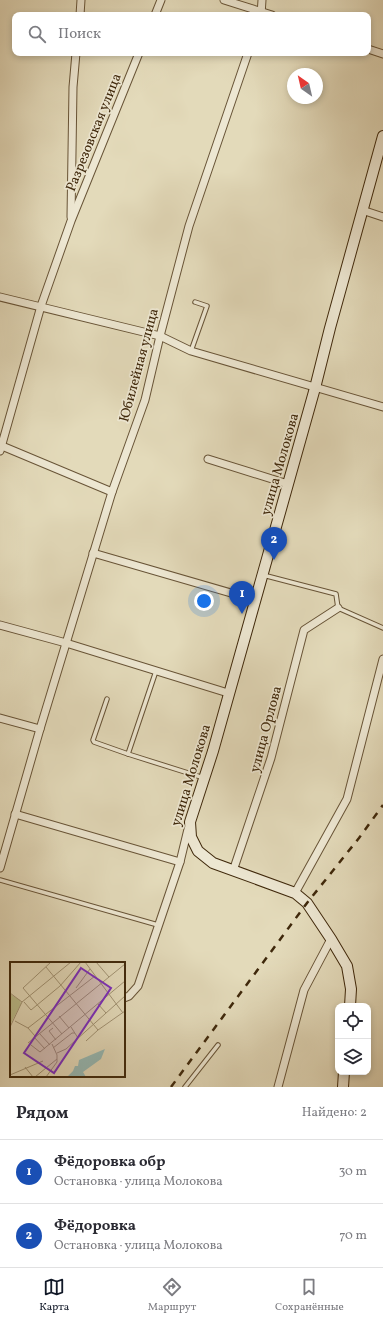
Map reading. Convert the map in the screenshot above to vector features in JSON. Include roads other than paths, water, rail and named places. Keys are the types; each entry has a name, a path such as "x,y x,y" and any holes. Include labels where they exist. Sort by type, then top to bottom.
{"street":[{"path":"80,12 81,0"},
{"path":"155,12 161,0"},
{"path":"224,0 258,12"},
{"path":"261,12 262,0"},
{"path":"371,50 383,54"},
{"name":"Разрезовская улица","path":"71,221 73,87 76,56"},
{"name":"Разрезовская улица","path":"1,448 40,306 71,221 138,56"},
{"name":"Юбилейная улица","path":"0,868 93,553 112,492 145,400 188,226 247,56"},
{"name":"улица Молокова","path":"125,998 129,996 138,986 180,862 190,822 205,778 315,388 383,136"},
{"path":"362,210 383,217"},
{"path":"0,296 160,336 191,351 383,407"},
{"path":"1,448 112,492"},
{"path":"208,459 288,484"},
{"path":"93,553 255,600"},
{"name":"улица Орлова","path":"233,871 271,758 304,630 338,608"},
{"path":"0,625 66,643 228,694"},
{"path":"295,894 347,799 383,659"},
{"path":"0,718 40,729"},
{"path":"15,814 180,862"},
{"path":"190,822 191,837 198,851 213,863 295,894 307,903 332,939 347,966 351,989 350,1003"},
{"path":"278,1087 304,990 332,939"},
{"path":"343,1087 344,1075"}],"lane":[{"path":"191,351 207,306 195,302"},
{"path":"262,574 336,594 338,608 383,628"},
{"path":"128,754 156,671"},
{"path":"108,699 93,740 96,743 205,778"},
{"path":"0,880 158,925"},
{"path":"185,1087 218,1045"}],"railway":[{"path":"171,1087 307,903 359,838 383,805"}],"place":[{"name":"Фёдоровка","path":"274,560"},
{"name":"Фёдоровка обр","path":"242,614"}]}
